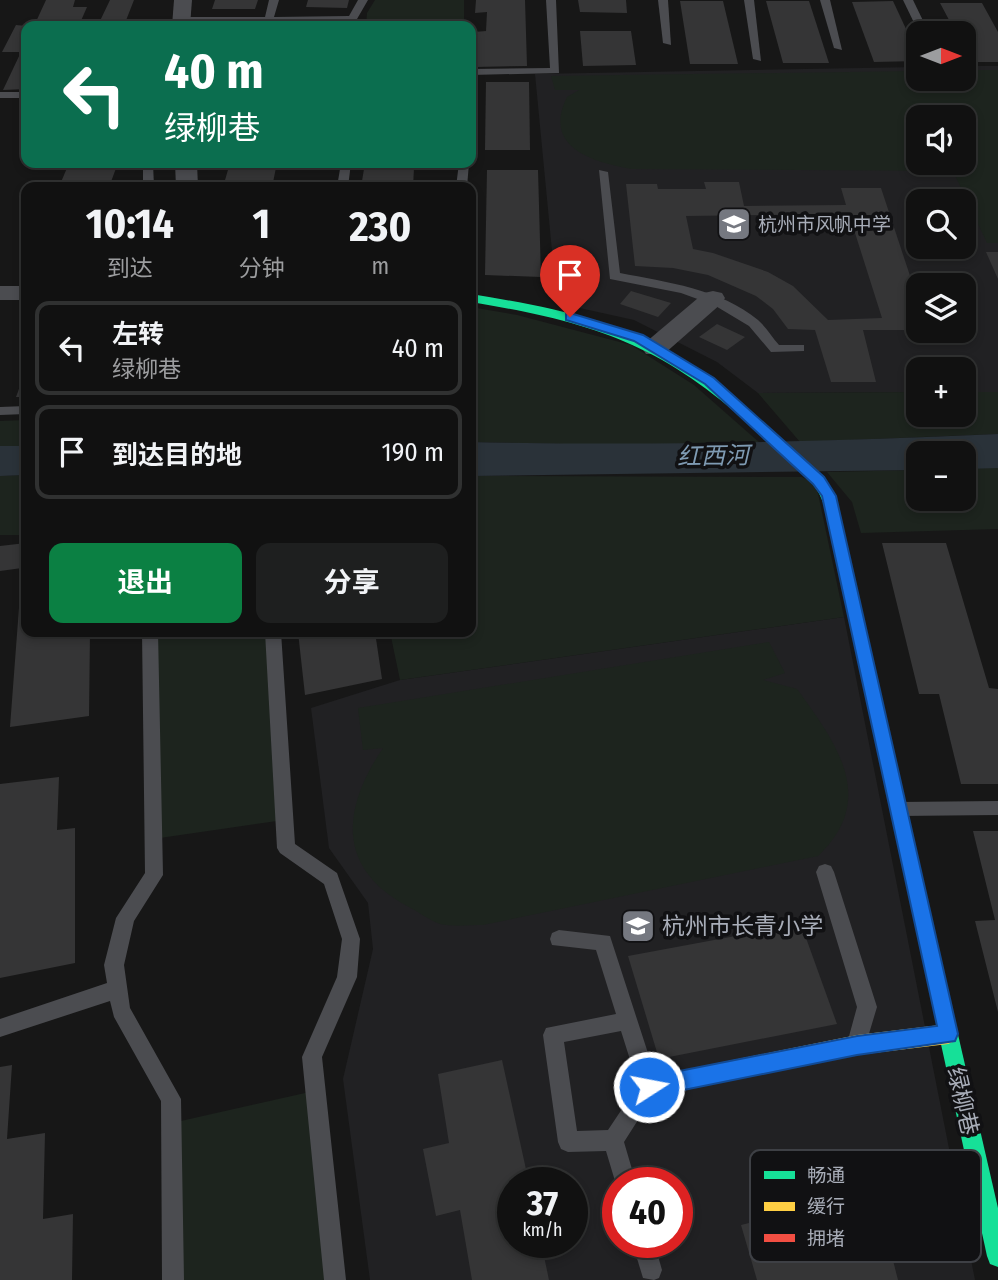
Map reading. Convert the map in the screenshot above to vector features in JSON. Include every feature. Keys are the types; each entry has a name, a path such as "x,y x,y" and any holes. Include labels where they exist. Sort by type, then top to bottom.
{"street":[{"path":"181,21 183,0"},
{"path":"0,293 21,293"},
{"path":"655,348 713,298"},
{"name":"绿柳巷","path":"476,299 570,317 638,338 709,381 818,481 829,496 974,1150"},
{"path":"649,1087 857,1045 948,1034"},
{"name":"绿柳巷","path":"981,1181 998,1256"}],"lane":[{"path":"269,19 274,0"},
{"path":"354,21 363,0"},
{"path":"476,72 555,71 551,0"},
{"path":"663,0 668,43"},
{"path":"750,0 758,59"},
{"path":"825,0 839,48"},
{"path":"908,0 918,21"},
{"path":"225,21 280,21"},
{"path":"0,95 21,95"},
{"path":"603,172 614,276 676,287 713,298 752,321 776,349 799,348"},
{"path":"0,411 21,410"},
{"path":"150,637 154,875 125,918 114,965 121,1010 172,1099 173,1280"},
{"path":"272,637 286,848 331,879 351,939 347,977 312,1057 335,1280"},
{"path":"898,809 998,807"},
{"path":"825,872 867,1007 857,1045"},
{"path":"559,939 603,942 649,1087 612,1140"},
{"path":"0,1028 118,989"},
{"path":"612,1140 568,1142 552,1035 627,1021"},
{"path":"612,1140 620,1167"},
{"path":"648,1258 651,1270"}],"shaded area":[{"path":"375,0 464,0 464,21 366,21 367,13"},
{"name":"杭州市风帆中学","path":"976,66 998,66 998,392 976,392 976,357 906,357 906,392 758,393 717,362 634,320 557,303 535,74 906,67 906,91 976,91"},
{"path":"976,70 998,70 998,243 987,243 976,220 976,189 962,189 955,175 976,175 976,105 906,105 906,171 631,169 587,157 575,150 566,140 561,129 561,114 567,97 579,90 555,90 551,76 906,71 906,91 976,91"},
{"path":"476,308 517,315 631,345 694,385 760,443 607,445 476,442"},
{"path":"906,392 906,427 976,427 976,392 998,392 998,434 800,442 758,393"},
{"path":"21,420 21,446 0,446 0,421"},
{"path":"976,468 998,468 998,529 861,533 852,502 827,472 906,470 906,511 976,511"},
{"path":"21,475 21,535 0,535 0,476"},
{"path":"476,476 802,477 816,484 844,617 400,680 391,637 476,637"},
{"name":"杭州市长青小学","path":"844,617 949,1150 750,1150 750,1262 971,1262 975,1280 370,1280 343,1079 373,949 368,903 329,848 311,708 400,680"},
{"path":"150,637 273,637 284,820 153,839"},
{"path":"769,642 785,673 763,680 797,689 826,730 845,772 848,793 846,814 836,835 818,856 483,925 440,924 384,890 367,873 357,854 353,834 354,814 360,792 383,748 363,750 358,708"},
{"path":"314,1091 335,1280 173,1280 172,1123"}],"water":[{"name":"红西河","path":"998,434 998,468 976,469 976,441 906,441 906,470 476,476 476,442 734,442"},
{"path":"0,446 21,446 21,475 0,476"}],"building":[{"path":"46,0 75,0 73,7 87,7 81,21 36,21"},
{"path":"110,0 134,0 126,21 100,21"},
{"path":"215,0 258,0 255,9 212,9"},
{"path":"308,0 349,0 347,8 306,7"},
{"path":"476,0 525,0 527,66 476,67 476,32 486,31 487,12 475,13"},
{"path":"578,0 626,0 627,13 580,12"},
{"path":"680,1 723,1 738,64 690,64"},
{"path":"766,1 809,1 829,63 783,63"},
{"path":"893,1 906,29 906,61 874,62 852,2"},
{"path":"940,3 982,3 998,32 998,62 976,62 976,21 950,21"},
{"path":"16,25 21,26 21,52 2,52"},
{"path":"580,31 631,31 636,65 583,66"},
{"path":"21,52 21,89 3,90"},
{"path":"486,82 529,82 530,150 485,150"},
{"path":"67,168 116,168 111,182 61,182"},
{"path":"229,168 276,168 273,182 224,182"},
{"path":"414,168 413,182 362,182 364,169"},
{"path":"487,170 538,170 541,277 485,275"},
{"path":"704,182 739,182 744,206 846,205 841,188 881,188 909,273 906,273 906,334 905,330 863,330 876,382 831,382 815,330 788,329 773,309 756,296 708,275 673,268 635,266 626,184 657,184 658,189 706,189","holes":["849,214 882,318 828,320 793,286 768,272 693,249 686,216"]},
{"path":"986,252 998,252 998,279"},
{"path":"631,291 671,303 658,317 620,304"},
{"path":"717,324 745,337 727,350 699,337"},
{"path":"21,384 21,397 16,397"},
{"path":"882,543 946,543 989,688 998,689 998,784 961,784 939,694 919,694"},
{"path":"21,544 21,568 0,571 0,546"},
{"path":"21,581 21,637 90,637 89,716 10,727"},
{"path":"299,637 376,637 382,679 305,695"},
{"path":"59,777 57,830 75,828 75,963 0,978 0,784"},
{"path":"973,831 998,831 998,1012 975,921 995,920"},
{"path":"801,924 837,1024 659,1059 628,956"},
{"path":"502,1060 525,1167 497,1167 497,1258 544,1258 549,1280 472,1280 460,1210 436,1216 423,1149 449,1143 438,1074"},
{"path":"12,1065 7,1139 45,1133 43,1219 73,1214 72,1280 0,1280 0,1067"},
{"path":"750,1223 750,1256 741,1225"},
{"path":"752,1262 893,1262 898,1280 757,1280"}],"traffic: fast":[{"path":"476,299 521,306 604,327 674,360 743,411 803,466 824,488 831,506"},
{"path":"930,952 974,1150"},
{"path":"981,1180 998,1256"}],"traffic: slow":[{"path":"649,1087 857,1045 948,1034"}],"traffic: jam":[{"path":"831,506 930,952"}],"place":[{"name":"杭州市风帆中学","path":"734,224"},
{"name":"杭州市长青小学","path":"638,926"}],"route":[{"path":"570,317 638,338 709,381 818,481 829,496 948,1034 857,1045 649,1087"}]}
